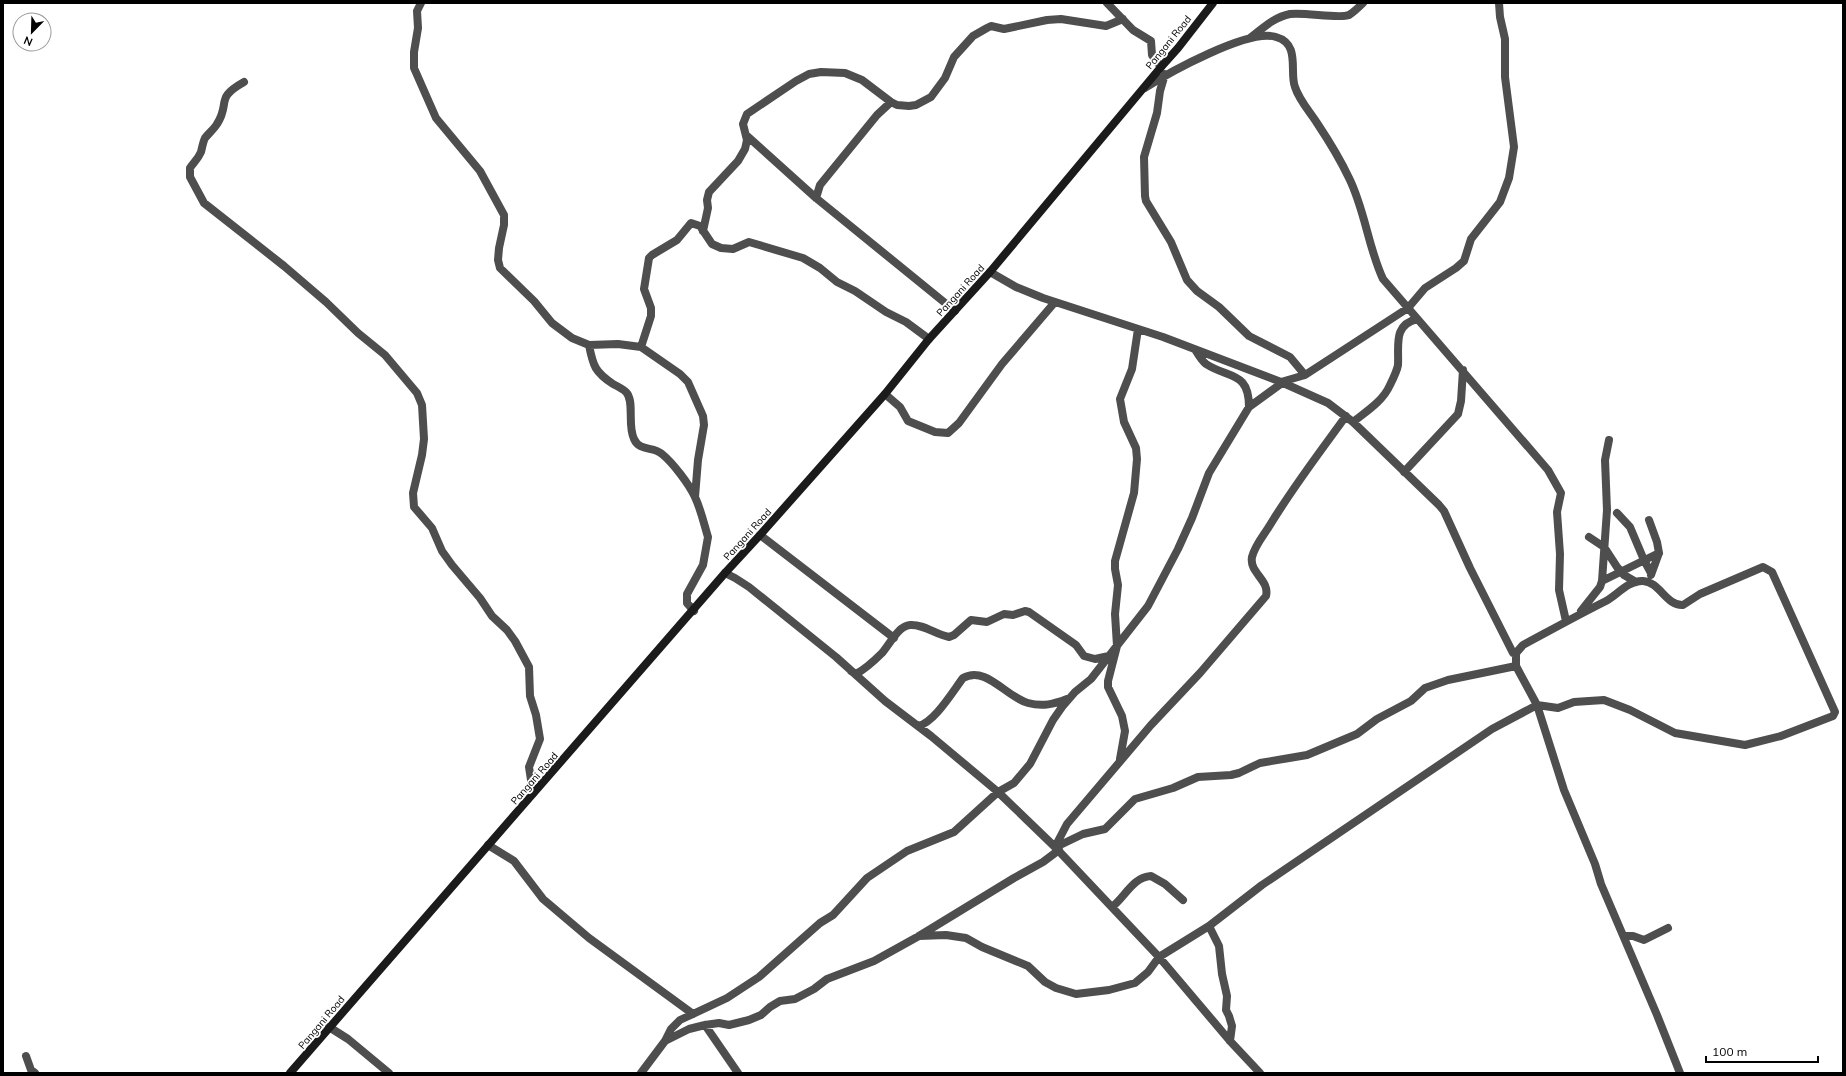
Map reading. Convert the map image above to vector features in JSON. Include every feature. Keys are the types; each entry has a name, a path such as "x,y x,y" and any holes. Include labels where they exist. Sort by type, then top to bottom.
{"main road":[{"name":"Pangani Road","path":"290,1073 725,574 885,394 929,339 990,272 1144,89 1213,3"}],"street":[{"path":"421,3 417,11 418,28 414,52 414,68 436,118 478,168 504,215 504,225 498,260 500,268 534,301 561,331 572,338 589,345 618,344 641,347 680,374 688,382 703,416 704,425 698,460 695,497"},
{"path":"1106,3 1133,30 1150,42 1153,58 1161,67"},
{"path":"1247,40 1270,22 1282,16 1311,13 1343,17 1356,10 1363,3"},
{"path":"641,1073 665,1041 670,1029 680,1020 727,998 759,977 820,923 833,915 867,878 907,851 954,832 998,792 1014,783 1030,764 1053,720 1068,699 1091,678 1142,614 1153,597 1190,524 1209,473 1249,407 1281,382 1305,375 1408,308 1425,288 1456,268 1464,261 1471,239 1500,202 1506,188 1514,147 1505,77 1505,39 1499,3"},
{"path":"703,231 708,208 707,196 713,186 738,160 745,149 747,142 743,124 747,114 782,89 809,74 821,72 845,73 862,80 897,105 916,105 931,97 945,78 954,56 972,36 991,26 1004,29 1061,18 1106,26 1123,19"},
{"path":"1144,89 1165,74 1221,48 1247,40 1270,36 1276,37 1281,39 1291,51 1294,86 1333,147 1350,179 1377,265 1383,279 1548,470 1561,492 1557,512 1560,554 1559,590 1566,621"},
{"path":"1165,74 1160,91 1157,113 1144,157 1146,201 1171,242 1187,280 1192,286 1219,307 1249,336 1290,357 1305,375"},
{"path":"244,82 231,89 226,94 217,124 206,137 198,158 190,168 190,177 204,203 284,266 326,302 358,333 384,355 417,393 422,405 424,439 422,455 413,493 414,507 432,528 442,551 452,565 480,598 492,616 507,630 515,641 529,667 530,696 536,715 540,739 529,767 533,794"},
{"path":"816,198 820,185 877,115 891,102"},
{"path":"746,135 816,198 955,311"},
{"path":"641,347 651,308 644,289 649,258 677,240 691,223 697,224 709,242 721,248 733,249 749,242 803,258 820,268 837,282 855,291 886,312 906,322 929,339"},
{"path":"990,272 1016,287 1055,302 1138,329 1195,350 1281,382 1328,403 1350,419 1444,511 1470,568 1513,653 1516,653"},
{"path":"885,394 900,407 908,421 935,432 948,433 959,423 1002,364 1055,302"},
{"path":"1057,848 1067,824 1151,725 1200,673 1266,596 1267,591 1265,584 1253,565 1253,553 1279,510 1350,419 1378,402 1386,393 1398,366 1397,346 1403,326 1406,322 1417,318"},
{"path":"1120,762 1125,731 1122,716 1108,687 1108,681 1117,646 1115,614 1118,585 1115,569 1116,561 1134,493 1137,459 1136,448 1124,422 1120,399 1132,368 1138,329"},
{"path":"589,345 592,363 598,371 626,392 630,398 630,425 634,439 644,449 655,450 662,453 688,485 695,497 708,537 708,543 701,570 687,594 687,603 694,611"},
{"path":"1195,350 1205,362 1242,381 1247,389 1249,407"},
{"path":"1404,472 1458,414 1461,401 1463,370"},
{"path":"1579,614 1600,587 1602,580 1607,510 1605,460 1609,440"},
{"path":"1617,513 1630,527 1651,573"},
{"path":"1649,520 1657,542 1659,553 1649,582"},
{"path":"760,536 894,638"},
{"path":"1589,537 1604,547 1620,571 1636,582"},
{"path":"1602,580 1659,553"},
{"path":"919,936 946,935 966,938 982,947 1028,966 1045,982 1056,988 1076,994 1109,990 1135,983 1148,972 1159,957 1209,926 1262,885 1492,729 1537,705 1558,708 1574,702 1604,700 1630,710 1675,733 1745,745 1781,736 1833,716 1835,712 1833,706 1772,572 1763,567 1700,594 1683,605 1674,603 1657,587 1649,582 1642,580 1636,582 1608,600 1523,645 1516,653 1516,666 1537,705 1564,790 1595,864 1601,884 1680,1073"},
{"path":"725,574 735,578 749,587 998,792 1057,848 1159,957 1230,1041 1260,1073"},
{"path":"851,672 856,674 861,671 882,652 902,628 912,625 949,637 954,635 971,620 987,622 1004,614 1013,615 1025,612 1033,614 1052,630 1076,645 1084,656 1095,659 1109,656"},
{"path":"665,1041 689,1028 718,1023 729,1025 749,1020 761,1015 770,1006 780,1001 796,999 814,989 827,979 874,961 1043,862 1057,848 1083,834 1105,829 1135,799 1173,788 1194,778 1231,775 1239,773 1260,763 1307,755 1357,734 1377,719 1411,701 1425,688 1448,680 1516,666"},
{"path":"918,726 923,725 931,718 963,678 969,674 985,676 1013,697 1028,703 1051,705 1068,699"},
{"path":"488,845 514,861 543,899 589,938 693,1014"},
{"path":"1112,907 1134,884 1151,876 1165,884 1183,900"},
{"path":"1209,926 1219,946 1227,996 1226,1010 1232,1026 1230,1041"},
{"path":"1624,936 1633,936 1644,940 1668,928"},
{"path":"705,1025 738,1073"},
{"path":"329,1027 348,1039 389,1073"},
{"path":"26,1056 31,1070 35,1073"}]}
